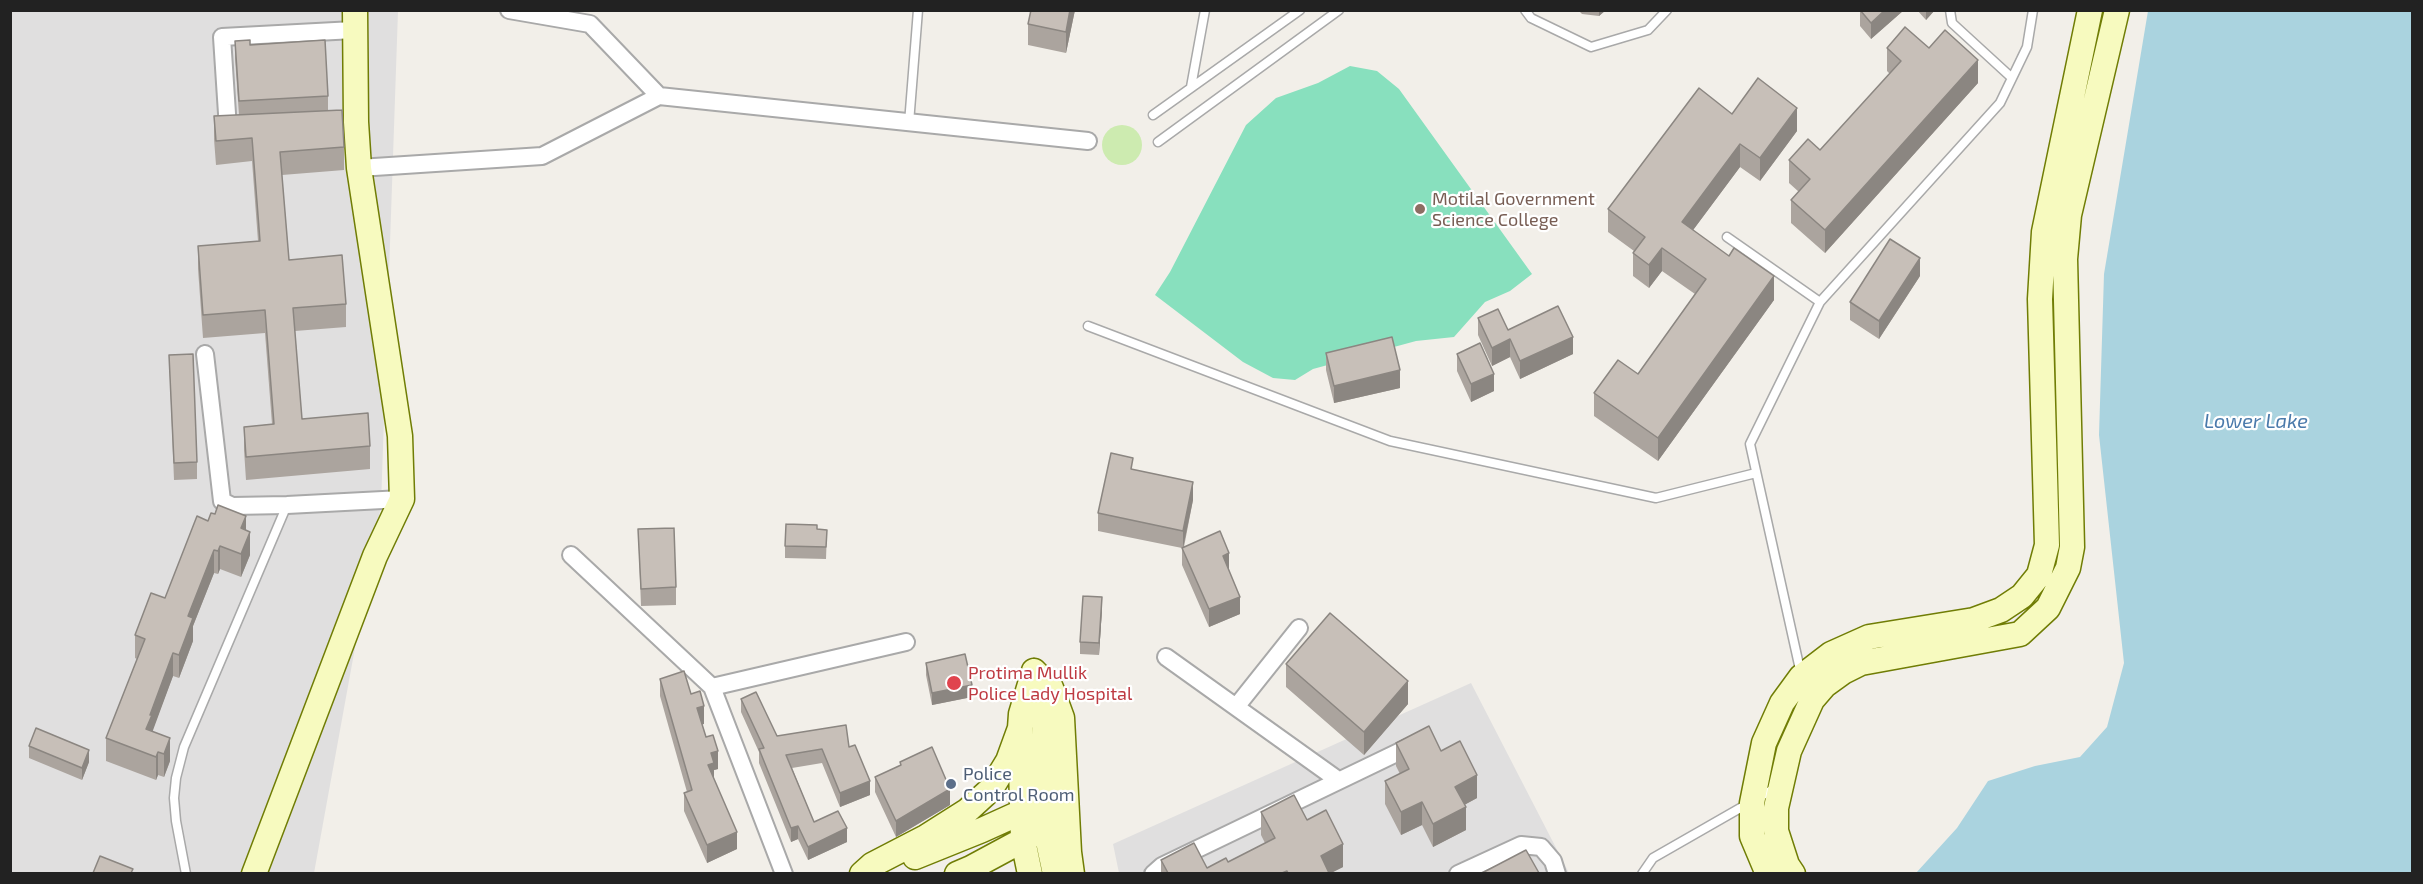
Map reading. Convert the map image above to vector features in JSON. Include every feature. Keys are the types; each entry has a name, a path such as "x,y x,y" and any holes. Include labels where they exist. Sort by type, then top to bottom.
{"street":[{"path":"509,10 590,24 659,96"},
{"path":"1768,873 1752,836 1752,803 1764,743 1782,703 1802,677 1848,644 1869,637 1974,620 2001,609 2022,596 2039,575 2047,545 2040,299 2044,232 2090,10"},
{"path":"1793,873 1787,865 1776,831 1776,808 1789,752 1812,700 1825,685 1861,663 2020,634 2048,608 2065,577 2072,547 2066,248 2069,215 2116,10"},
{"path":"251,127 228,129 222,37 354,20 350,122 400,435 402,499 375,556 254,873"},
{"path":"359,168 542,156 659,96 1088,141"},
{"path":"205,354 222,501 232,506 402,499"},
{"path":"571,555 712,687 784,873"},
{"path":"1236,707 1299,628"},
{"path":"712,687 906,642"},
{"path":"1166,657 1338,780"},
{"path":"1030,873 1023,840 1020,728 1021,714 1034,671"},
{"path":"1034,671 1044,714 1045,827 1055,873"},
{"path":"1034,671 1051,688 1062,718 1072,873"},
{"path":"862,873 872,865 926,837 967,811 991,789 1008,761 1020,728"},
{"path":"1153,873 1162,866 1407,748"},
{"path":"874,873 982,830 1045,801"},
{"path":"957,873 971,868 1045,827"},
{"path":"1458,873 1521,845 1541,847 1553,861 1557,873"}],"lane":[{"path":"909,123 918,10"},
{"path":"1191,87 1205,10"},
{"path":"1153,115 1300,10"},
{"path":"1158,142 1339,10"},
{"path":"1525,10 1532,18 1590,46 1648,30 1666,10"},
{"path":"1950,10 1952,23 2012,78"},
{"path":"1802,677 1750,444 1820,302 2000,103 2027,47 2033,10"},
{"path":"1727,237 1820,302"},
{"path":"1088,326 1390,441 1656,498 1756,473"},
{"path":"186,873 174,798 176,778 184,747 287,505"},
{"path":"1642,873 1653,858 1780,785"}],"shaded area":[{"path":"10,11 398,11 381,505 314,873 11,873"},
{"path":"1471,683 1569,873 1119,873 1113,844"}],"green space":[{"path":"1350,66 1377,71 1399,89 1532,274 1510,291 1485,302 1454,337 1416,341 1313,369 1295,380 1273,378 1243,362 1155,295 1170,272 1246,125 1276,98 1318,83"},
{"path":"1122,125 1136,131 1142,145 1136,159 1122,165 1108,159 1102,145 1108,131"}],"water":[{"name":"Lower Lake","path":"2148,11 2412,11 2412,873 1916,873 1957,828 1988,781 2035,766 2080,757 2107,727 2124,663 2099,435 2104,274"}],"building":[{"path":"1031,10 1070,10 1066,32 1028,24"},
{"path":"1860,10 1885,10 1871,23"},
{"path":"1905,27 1929,48 1945,30 1978,60 1825,230 1791,200 1810,179 1789,160 1808,139 1820,150 1901,61 1887,48"},
{"path":"250,40 250,45 325,40 328,96 239,101 235,41"},
{"path":"1758,78 1797,108 1760,158 1740,144 1682,222 1729,256 1734,248 1774,276 1658,438 1594,393 1618,360 1638,374 1706,279 1662,248 1649,265 1633,253 1645,237 1608,209 1699,88 1732,114"},
{"path":"342,110 344,147 280,152 289,260 342,255 346,304 293,308 302,419 368,413 370,446 246,457 244,427 274,424 265,310 203,315 198,246 260,241 252,138 216,141 214,116"},
{"path":"1890,239 1920,258 1879,321 1850,302"},
{"path":"1558,306 1573,337 1520,361 1510,339 1492,348 1478,318 1498,309 1508,330"},
{"path":"1392,337 1400,370 1334,386 1326,353"},
{"path":"1480,343 1494,374 1471,384 1457,354"},
{"path":"193,354 197,462 174,463 169,355"},
{"path":"1111,453 1133,458 1131,469 1193,482 1183,531 1098,513"},
{"path":"218,505 246,516 241,528 250,532 241,554 220,546 218,551 214,550 188,616 193,618 179,655 173,653 146,729 170,738 164,754 158,752 156,757 106,738 145,639 135,635 151,593 165,598 197,516 208,521 211,513 215,514"},
{"path":"786,524 817,525 817,529 827,530 826,547 785,546"},
{"path":"674,528 676,587 641,589 638,529"},
{"path":"1220,531 1229,553 1223,556 1240,597 1209,609 1182,548"},
{"path":"1083,596 1102,597 1099,643 1080,642"},
{"path":"1330,613 1408,681 1364,732 1286,664"},
{"path":"965,654 972,685 932,693 926,663"},
{"path":"684,671 691,694 700,691 704,706 697,708 706,737 713,735 718,751 711,753 714,763 708,765 737,832 707,845 684,793 692,790 660,679"},
{"path":"756,692 777,736 846,725 849,747 855,745 870,781 840,793 822,749 786,755 814,822 838,811 847,828 808,847 798,826 791,828 759,749 764,748 741,699"},
{"path":"1429,726 1441,751 1460,741 1477,775 1455,787 1466,807 1433,824 1422,802 1401,812 1385,781 1409,769 1396,743"},
{"path":"36,728 89,750 82,768 29,746"},
{"path":"932,747 950,789 896,821 875,777"},
{"path":"1294,795 1307,820 1326,810 1343,844 1321,856 1329,873 1288,873 1287,871 1282,873 1168,873 1161,860 1194,843 1207,868 1226,858 1228,862 1275,838 1261,812"},
{"path":"1526,850 1539,873 1482,873"},
{"path":"100,856 133,869 131,873 93,873"}],"place":[{"name":"Motilal Government Science College","path":"1420,209"},
{"name":"Protima Mullik Police Lady Hospital","path":"954,683"},
{"name":"Police Control Room","path":"951,784"}]}
